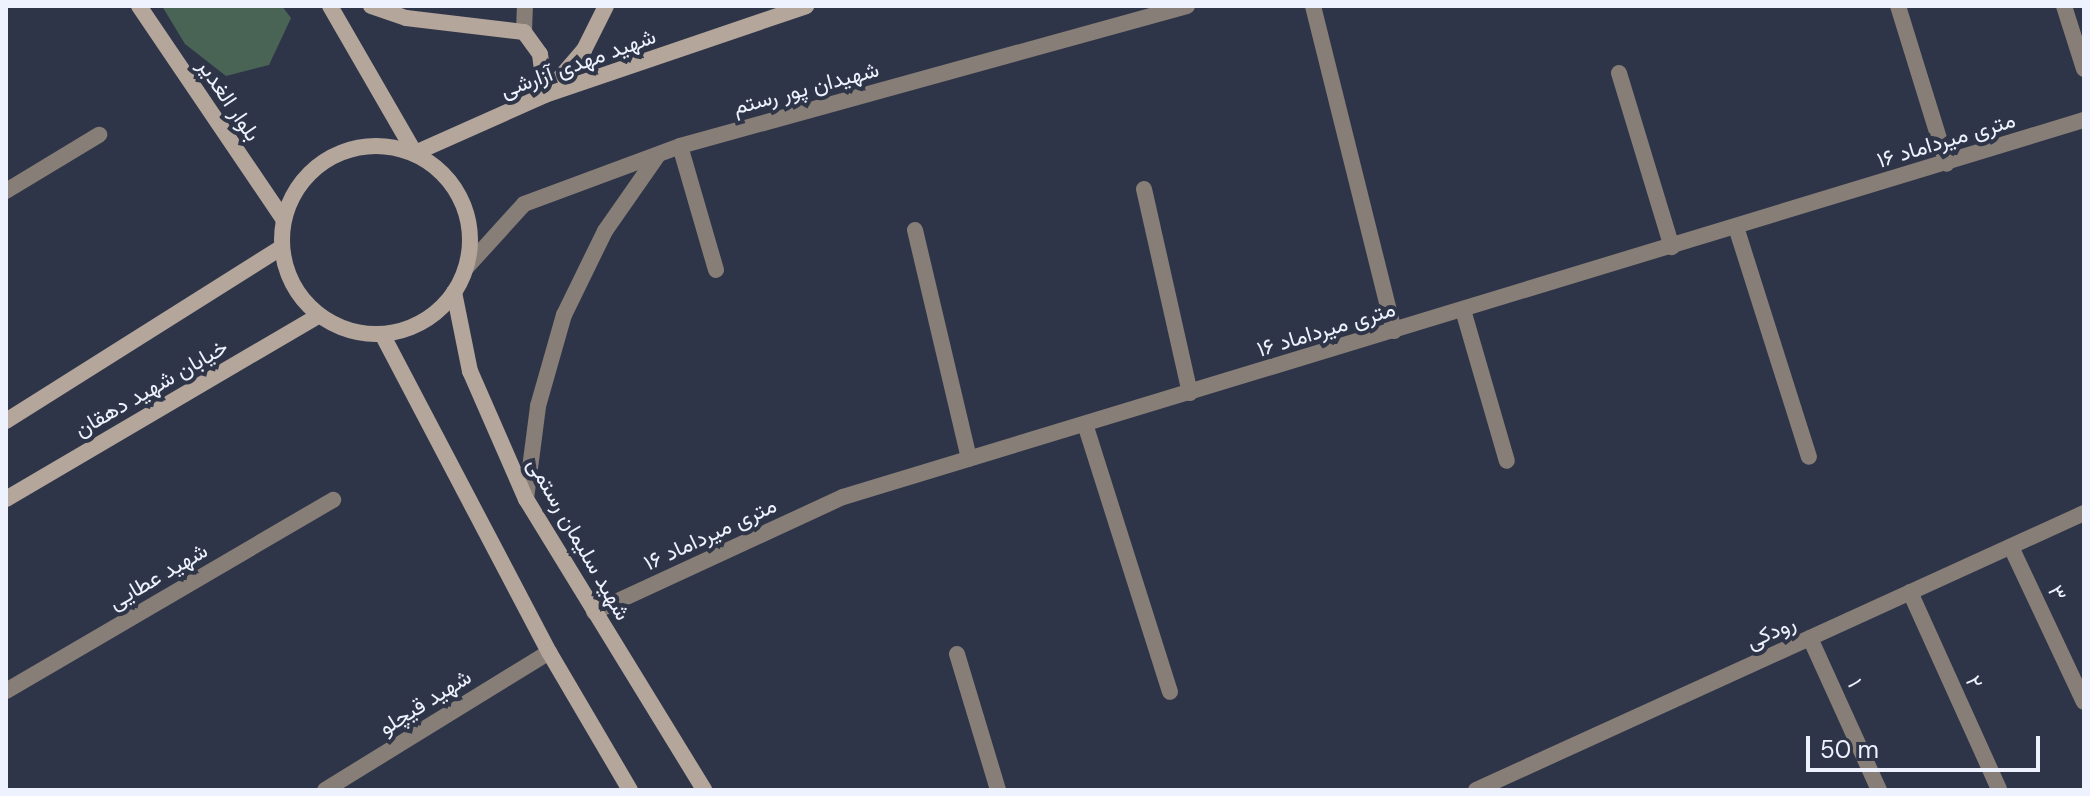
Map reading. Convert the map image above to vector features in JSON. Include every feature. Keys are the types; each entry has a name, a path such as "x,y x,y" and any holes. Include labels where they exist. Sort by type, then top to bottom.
{"main road":[{"name":"بلوار الغدیر","path":"139,6 283,219"},
{"path":"330,6 415,153 453,185 463,203 469,225 466,268 454,292 435,313 410,328 382,334 353,331 319,315 293,285 281,248 283,219 310,171 333,155 360,147 415,153"},
{"path":"545,95 584,50 606,6"},
{"name":"شهید مهدی آزارشی","path":"415,153 545,95 806,6"},
{"path":"379,8 524,32 540,54 545,95"},
{"name":"خیابان شهید دهقان","path":"6,421 281,248"},
{"name":"شهید سلیمان رستمی","path":"454,292 470,371 526,499 704,790"},
{"name":"خیابان شهید دهقان","path":"6,499 319,315"},
{"path":"382,334 549,652 630,790"}],"street":[{"path":"524,32 525,6"},
{"name":"شهیدان پور رستم","path":"466,268 524,204 680,146 1187,6"},
{"path":"1313,6 1394,331"},
{"path":"1898,6 1947,164"},
{"path":"2064,6 2084,69"},
{"path":"1619,73 1672,247"},
{"name":"۱۶ متری میرداماد","path":"594,612 843,497 2084,120"},
{"path":"6,191 99,135"},
{"path":"680,146 716,270"},
{"path":"526,499 538,406 564,315 605,231 658,154"},
{"path":"1144,189 1190,393"},
{"path":"1736,227 1809,457"},
{"path":"915,230 969,459"},
{"path":"1463,310 1507,461"},
{"path":"1085,424 1170,692"},
{"name":"شهید عطایی","path":"6,691 333,500"},
{"name":"رودکی","path":"1476,790 2084,513"},
{"name":"۳","path":"2011,547 2084,702"},
{"name":"۲","path":"1910,592 1999,789"},
{"name":"۱","path":"1810,638 1879,790"},
{"name":"شهید قیچلو","path":"325,790 549,652"},
{"path":"957,654 998,790"}],"green space":[{"path":"162,6 282,6 291,18 269,65 226,76 185,44"}]}
